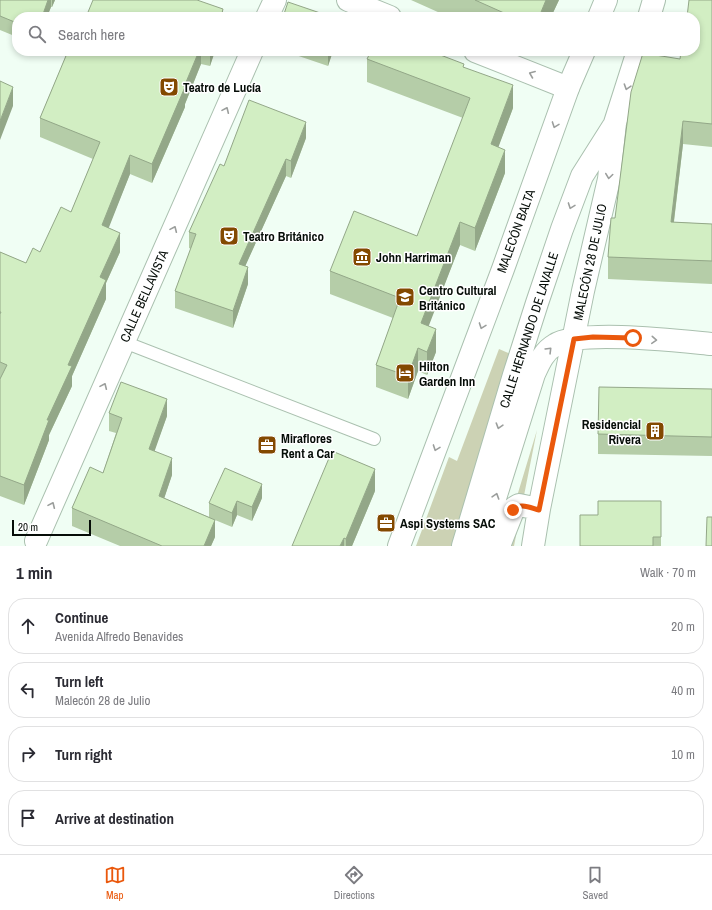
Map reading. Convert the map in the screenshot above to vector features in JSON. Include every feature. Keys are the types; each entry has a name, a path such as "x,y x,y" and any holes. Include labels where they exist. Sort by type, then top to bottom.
{"main road":[{"path":"270,12 275,0"},
{"path":"348,0 378,12"},
{"path":"601,12 606,0"},
{"path":"650,12 654,0"},
{"name":"CALLE BELLAVISTA","path":"37,544 250,56"},
{"path":"488,56 568,88"},
{"name":"MALECÓN BALTA","path":"399,546 503,269 568,88 582,56"},
{"name":"MALECÓN 28 DE JULIO","path":"533,546 574,339 609,179 615,123 636,56"},
{"name":"CALLE HERNANDO DE LAVALLE","path":"463,546 516,368 567,216 582,176 615,123"},
{"name":"CALLE HERNANDO DE LAVALLE","path":"480,546 534,374 544,354 554,345 574,339 593,337 633,338 712,344"},
{"path":"499,546 514,508 519,505 539,510"}],"lane":[{"path":"124,342 374,439"}],"green space":[{"path":"499,349 513,355 453,546 416,546 449,457 457,461"},
{"path":"537,430 514,546 502,546"}],"building":[{"path":"0,0 48,0 44,12 12,12 12,21 0,16"},
{"path":"93,0 197,0 223,9 222,12 88,12"},
{"path":"475,0 546,0 541,12 502,12"},
{"path":"689,0 712,0 712,124 683,121 671,222 712,224 712,261 608,257 611,218 615,218 631,92 642,56 662,56 680,59 680,56 700,56 700,12 688,12"},
{"path":"288,2 317,12 285,12"},
{"path":"66,56 197,56 152,164 130,155 102,225 120,233 100,277 106,280 68,365 72,366 47,420 49,420 24,485 0,476 0,379 7,365 0,362 0,252 26,263 33,248 40,252 61,207 71,212 100,142 40,118"},
{"path":"368,56 443,56 464,64 463,67 513,85 491,144 505,150 475,228 460,222 421,323 436,329 427,352 418,348 408,376 376,365 400,298 330,271 354,211 417,236 470,98 367,59"},
{"path":"0,81 13,87 0,121"},
{"path":"249,100 306,122 291,161 286,159 239,264 248,267 233,311 175,291 196,234 189,232 220,164 224,166"},
{"path":"121,382 167,399 149,449 172,458 159,496 215,520 204,546 162,546 72,508 90,467 103,473 122,418 109,413"},
{"path":"599,387 712,389 712,437 598,434"},
{"path":"332,451 375,469 346,539 344,538 340,546 292,546"},
{"path":"225,468 262,484 252,507 237,501 232,513 209,503"},
{"path":"598,501 661,501 661,537 653,537 653,546 580,546 580,515 598,515"},
{"path":"707,517 712,517 712,546 706,546"}],"place":[{"name":"Teatro de Lucía","path":"169,87"},
{"name":"Teatro Británico","path":"229,236"},
{"name":"John Harriman","path":"362,257"},
{"name":"Centro Cultural Británico","path":"405,297"},
{"name":"Hilton Garden Inn","path":"405,373"},
{"name":"Residencial Rivera","path":"655,431"},
{"name":"Miraflores Rent a Car","path":"267,445"},
{"name":"Aspi Systems SAC","path":"386,523"}],"route":[{"path":"513,510 519,505 539,510 574,339 593,337 633,338"}]}
